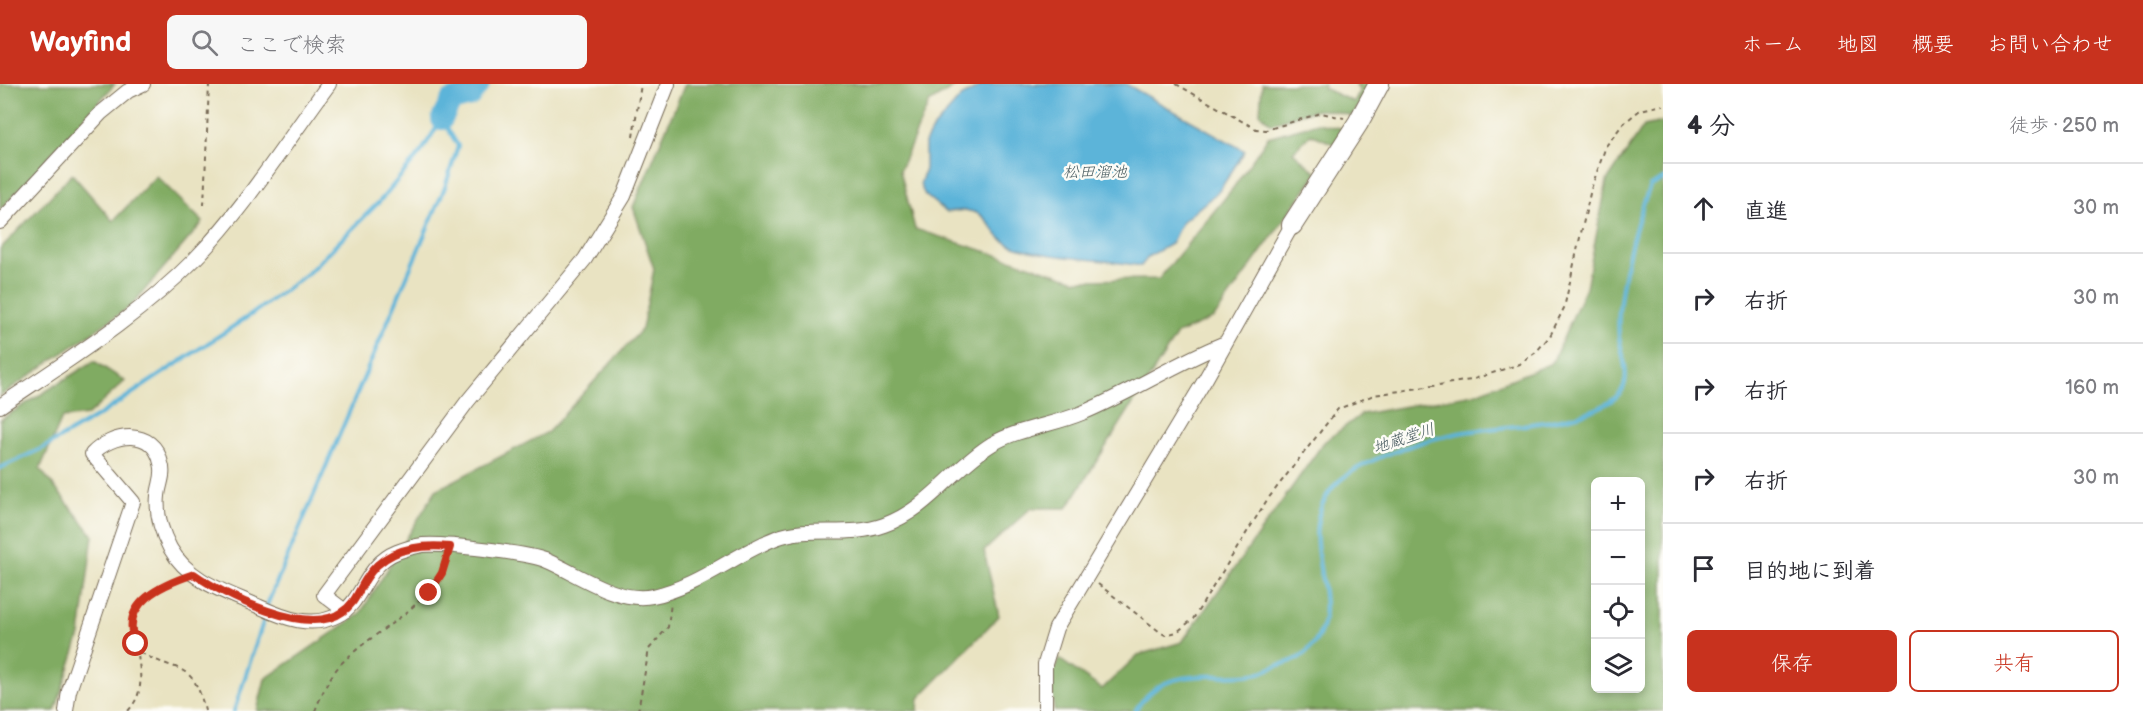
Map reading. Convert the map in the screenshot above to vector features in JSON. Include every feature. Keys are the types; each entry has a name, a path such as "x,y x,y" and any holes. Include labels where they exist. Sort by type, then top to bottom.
{"street":[{"path":"0,222 101,113 128,91 143,84"},
{"path":"0,406 133,315 195,258 227,223 329,84"},
{"path":"345,611 324,596 467,402 585,259 624,196 668,84"},
{"path":"1045,711 1045,664 1049,644 1292,225 1358,123 1379,84"},
{"path":"66,711 69,691 133,502 92,454 104,442 124,435 135,437 154,447 161,460 163,475 157,510 162,530 171,550 184,567 213,588 282,617 313,622 336,617 356,599 367,577 388,556 425,545 542,559 608,590 650,598 672,591 781,536 821,532 857,532 884,525 919,509 974,457 995,442 1083,413 1181,361 1223,344"}],"path":[{"path":"204,205 209,84"},
{"path":"1176,84 1256,129 1266,130 1321,113 1358,123"},
{"path":"1087,575 1160,632 1165,635 1177,632 1193,619 1267,500 1338,408 1374,395 1471,380 1520,364 1536,352 1551,336 1564,308 1591,189 1606,146 1623,124 1640,110 1663,105"},
{"path":"315,711 322,693 344,660 429,593 442,573 450,547"},
{"path":"194,574 165,584 146,596 133,615 132,635 141,653 188,673 199,687 205,711"},
{"path":"638,711 649,649 668,627 672,591"},
{"path":"128,711 139,694 142,683 136,644"}],"green space":[{"path":"0,84 115,84 0,210"},
{"path":"685,84 959,84 929,103 900,170 915,229 1076,280 1159,279 1233,188 1268,137 1318,123 1348,130 1336,145 1311,134 1293,152 1317,173 1214,318 1177,334 1067,508 1031,508 984,551 999,616 919,698 918,711 257,711 265,679 360,614 436,490 548,432 642,329 654,269 633,207"},
{"path":"1262,84 1324,84 1323,88 1354,102 1360,92 1355,84 1374,84 1352,116 1319,110 1302,113 1271,124 1260,113"},
{"path":"1663,122 1663,711 1054,711 1051,678 1059,659 1102,689 1138,655 1182,642 1324,442 1362,414 1474,394 1552,363 1586,287 1607,181 1644,126"},
{"path":"72,174 113,221 156,176 203,222 131,306 0,396 0,249"},
{"path":"94,361 125,381 88,415 62,418 40,469 93,535 80,635 55,711 0,711 0,420"}],"water":[{"name":"松田溜池","path":"984,84 1126,84 1245,151 1219,191 1182,222 1171,244 1149,256 1141,266 1030,251 1004,241 982,216 974,212 962,210 946,212 925,195 920,185 925,169 925,143 932,130 961,97"}],"waterway":[{"path":"442,119 451,101 470,96 479,84"},
{"path":"0,468 45,447 101,414 252,314 307,274 379,202 421,152 442,119 458,146 445,187 267,605"},
{"name":"地蔵堂川","path":"1135,711 1146,696 1159,686 1173,680 1260,673 1300,657 1317,639 1324,619 1317,529 1321,507 1335,485 1345,476 1393,452 1429,440 1459,433 1571,417 1611,401 1622,390 1626,378 1619,337 1623,281 1638,220 1650,186 1663,179"},
{"path":"234,711 266,613"}],"route":[{"path":"136,644 132,635 133,615 146,596 165,584 194,574 213,588 282,617 313,622 336,617 345,611 356,599 367,577 388,556 425,545 450,547 442,573 429,593"}]}
